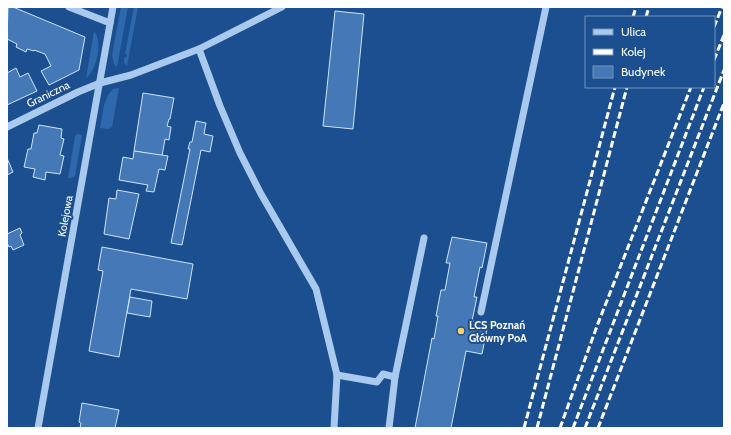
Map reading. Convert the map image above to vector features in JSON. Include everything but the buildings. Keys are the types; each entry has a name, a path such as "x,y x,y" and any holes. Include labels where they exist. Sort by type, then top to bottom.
{"street":[{"path":"69,7 110,23"},
{"name":"Kolejowa","path":"38,428 113,7"},
{"name":"Graniczna","path":"7,127 78,92 100,83 131,75 199,49 282,7"},
{"path":"481,312 546,7"},
{"path":"199,49 220,106 240,153 261,194 316,289 337,375 334,428"},
{"path":"389,428 395,377 424,238"},
{"path":"337,375 377,382 383,374 395,377"}],"shaded area":[{"path":"121,7 128,7 117,67 114,64 112,55"},
{"path":"134,7 138,7 127,66 124,63 124,58 127,54 125,54"},
{"path":"94,31 98,41 98,55 93,69 86,78"},
{"path":"119,88 112,127 109,129 100,128 104,105 108,95 113,89"},
{"path":"78,134 82,135 75,176 68,178 75,136"}],"railway":[{"path":"633,16 636,7"},
{"path":"646,16 649,7"},
{"path":"715,24 722,7"},
{"path":"715,58 724,35"},
{"path":"585,428 724,70"},
{"path":"524,428 615,88"},
{"path":"537,428 627,88"},
{"path":"560,428 597,326 691,88"},
{"path":"573,428 704,88"},
{"path":"598,428 724,103"}],"place":[{"name":"LCS Poznań Główny PoA","path":"461,331"}]}
